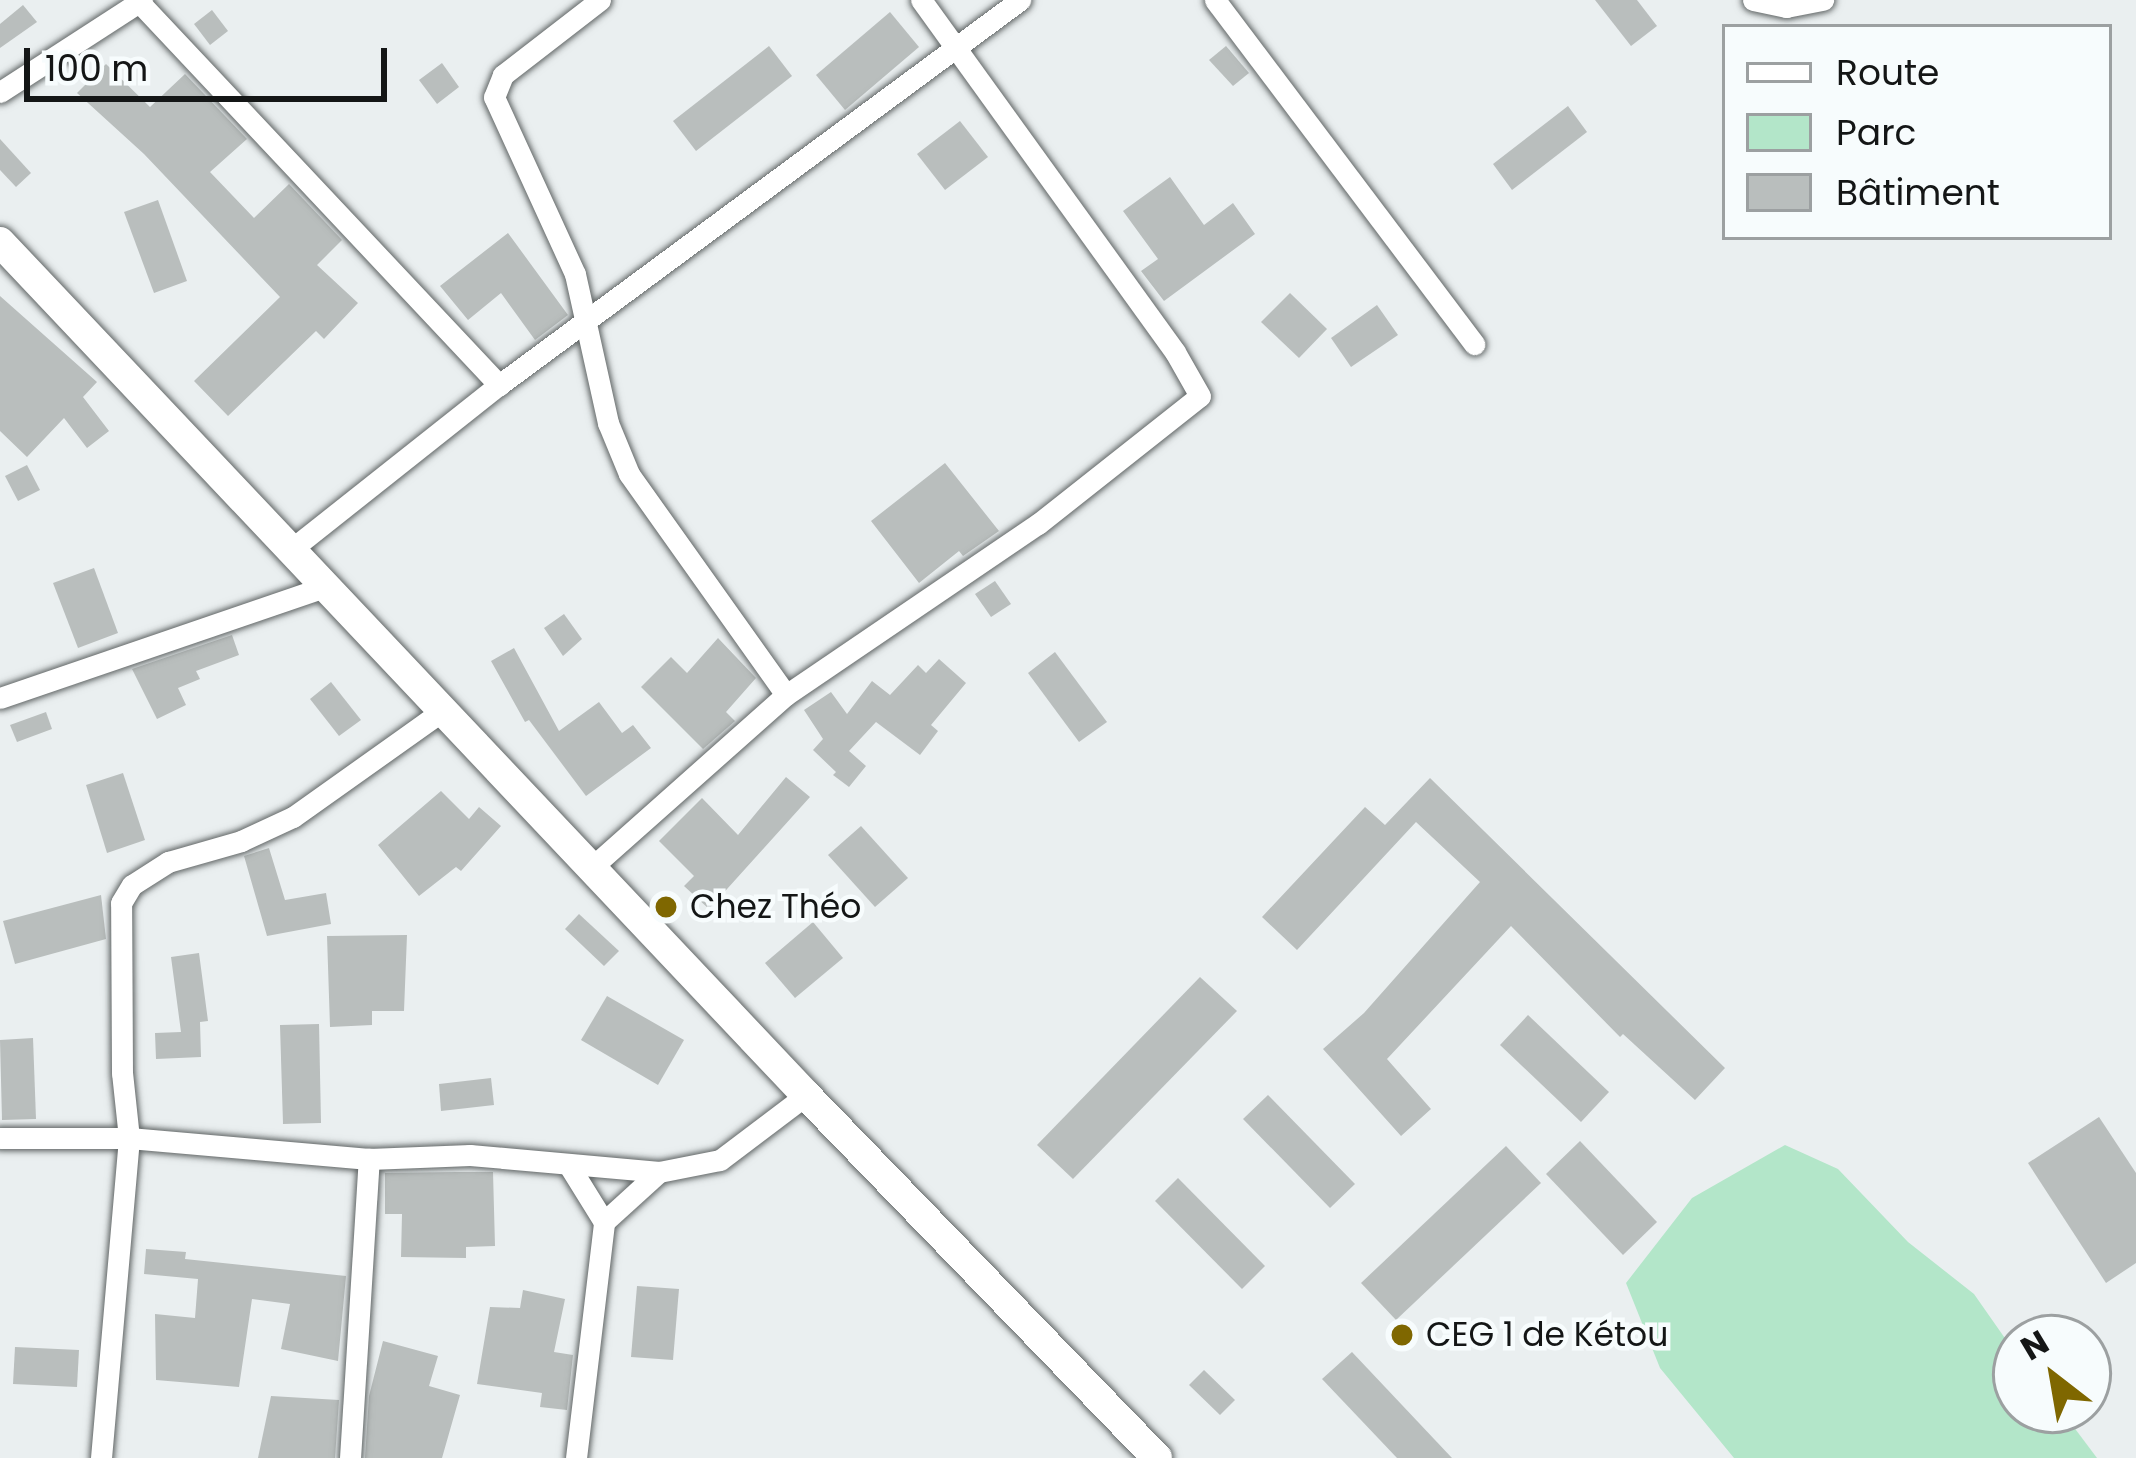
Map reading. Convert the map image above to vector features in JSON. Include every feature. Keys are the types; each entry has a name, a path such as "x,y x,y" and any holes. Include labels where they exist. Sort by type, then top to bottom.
{"main road":[{"path":"0,242 293,548 441,712 1157,1458"}],"street":[{"path":"601,0 503,74 494,97 575,274 608,423 629,474 786,694"},
{"path":"591,868 786,694 1038,524 1200,396 1175,352 921,0"},
{"path":"293,548 499,385 1020,0"},
{"path":"1215,0 1474,344"},
{"path":"1753,0 1769,7 1823,0"},
{"path":"0,92 140,1 499,385"},
{"path":"0,698 328,586"},
{"path":"101,1458 130,1138 122,1073 121,903 132,885 168,862 241,841 293,817 441,712"},
{"path":"0,1138 130,1138 369,1159 470,1155 658,1172 720,1160 806,1095"},
{"path":"350,1458 369,1159"},
{"path":"568,1164 604,1222 576,1458"},
{"path":"604,1222 658,1172"}],"green space":[{"path":"1785,1145 1838,1169 1908,1242 1974,1294 1992,1320 1992,1434 2079,1434 2097,1458 1734,1458 1660,1368 1626,1283 1692,1198"}],"building":[{"path":"1595,0 1637,0 1657,26 1631,46"},
{"path":"23,5 37,22 0,48 0,24"},
{"path":"212,10 228,31 210,45 194,24"},
{"path":"890,12 919,47 845,110 816,75"},
{"path":"769,46 792,76 696,151 673,121"},
{"path":"1226,46 1249,73 1233,86 1209,60"},
{"path":"442,63 459,87 437,104 419,80"},
{"path":"106,64 150,107 185,74 247,139 210,172 254,218 289,184 342,240 317,265 358,303 324,339 316,331 228,416 194,381 280,297 144,154 77,93"},
{"path":"1568,106 1587,132 1512,190 1493,164"},
{"path":"960,121 988,157 945,190 917,154"},
{"path":"0,139 31,173 16,187 0,170"},
{"path":"1170,177 1204,225 1233,203 1255,234 1164,301 1141,271 1158,259 1123,211"},
{"path":"158,200 187,281 154,293 124,212"},
{"path":"508,233 568,315 535,340 501,293 468,320 440,286"},
{"path":"1290,293 1327,329 1299,358 1261,322"},
{"path":"0,296 97,382 83,397 109,431 87,448 64,418 27,457 0,431"},
{"path":"1377,305 1398,335 1351,367 1331,338"},
{"path":"945,463 999,531 963,556 959,551 919,583 871,521"},
{"path":"27,465 40,490 18,501 5,476"},
{"path":"94,568 118,633 78,648 53,583"},
{"path":"995,581 1011,604 991,617 975,594"},
{"path":"564,614 582,639 563,656 544,628"},
{"path":"232,635 239,655 196,671 200,679 178,688 186,705 157,719 132,669"},
{"path":"718,638 756,678 726,712 735,721 703,749 641,687 671,657 687,673"},
{"path":"514,648 559,731 599,702 622,733 633,725 651,748 586,796 529,720 525,722 491,661"},
{"path":"1055,652 1107,722 1079,742 1028,673"},
{"path":"939,659 966,683 931,725 938,731 920,755 876,722 849,751 866,766 849,787 833,775 836,772 813,750 823,739 804,710 831,692 847,714 872,681 890,695 918,665 926,673"},
{"path":"331,682 361,720 339,736 310,699"},
{"path":"46,712 52,729 17,742 10,725"},
{"path":"123,773 145,840 107,853 86,785"},
{"path":"786,777 810,797 709,909 684,886 694,876 659,841 702,798 738,835"},
{"path":"1430,778 1725,1068 1695,1100 1623,1034 1620,1037 1511,926 1387,1059 1431,1109 1401,1136 1323,1049 1364,1013 1480,882 1416,822 1297,950 1262,917 1365,807 1385,825"},
{"path":"441,791 469,819 479,807 501,826 461,871 456,867 419,896 378,845"},
{"path":"861,826 908,878 875,907 828,855"},
{"path":"269,848 285,900 326,893 331,924 267,936 244,856"},
{"path":"101,895 106,939 15,964 3,921"},
{"path":"579,914 619,951 604,966 565,929"},
{"path":"813,922 843,958 795,998 765,963"},
{"path":"407,935 404,1011 372,1011 372,1025 330,1027 327,936"},
{"path":"199,953 208,1021 200,1022 201,1057 156,1059 155,1033 181,1032 171,957"},
{"path":"1200,977 1237,1011 1073,1179 1037,1145"},
{"path":"607,996 684,1040 658,1085 581,1040"},
{"path":"1528,1015 1609,1092 1581,1122 1500,1045"},
{"path":"319,1024 321,1123 283,1124 280,1025"},
{"path":"33,1038 36,1119 2,1120 0,1040"},
{"path":"491,1078 494,1105 441,1111 439,1084"},
{"path":"1268,1095 1355,1184 1330,1208 1243,1119"},
{"path":"2099,1117 2136,1173 2136,1263 2106,1283 2028,1163"},
{"path":"1580,1141 1657,1222 1623,1255 1546,1174"},
{"path":"1506,1146 1541,1183 1396,1320 1361,1283"},
{"path":"493,1172 495,1246 466,1247 466,1258 401,1257 402,1214 385,1214 385,1173"},
{"path":"1178,1178 1265,1266 1242,1289 1155,1201"},
{"path":"146,1249 186,1252 185,1259 346,1276 338,1361 281,1349 290,1304 252,1299 239,1387 156,1380 155,1314 195,1318 198,1279 144,1274"},
{"path":"637,1286 679,1289 673,1360 631,1357"},
{"path":"523,1290 565,1299 554,1352 573,1355 567,1410 540,1407 542,1393 477,1384 490,1307 520,1308"},
{"path":"383,1341 438,1356 429,1386 460,1395 442,1458 365,1458 369,1396"},
{"path":"15,1347 79,1350 77,1387 13,1384"},
{"path":"1352,1352 1452,1458 1397,1458 1322,1379"},
{"path":"1204,1370 1235,1400 1220,1415 1189,1385"},
{"path":"271,1396 339,1400 335,1458 258,1458"}],"place":[{"name":"Chez Théo","path":"666,907"},
{"name":"CEG 1 de Kétou","path":"1402,1335"}]}
